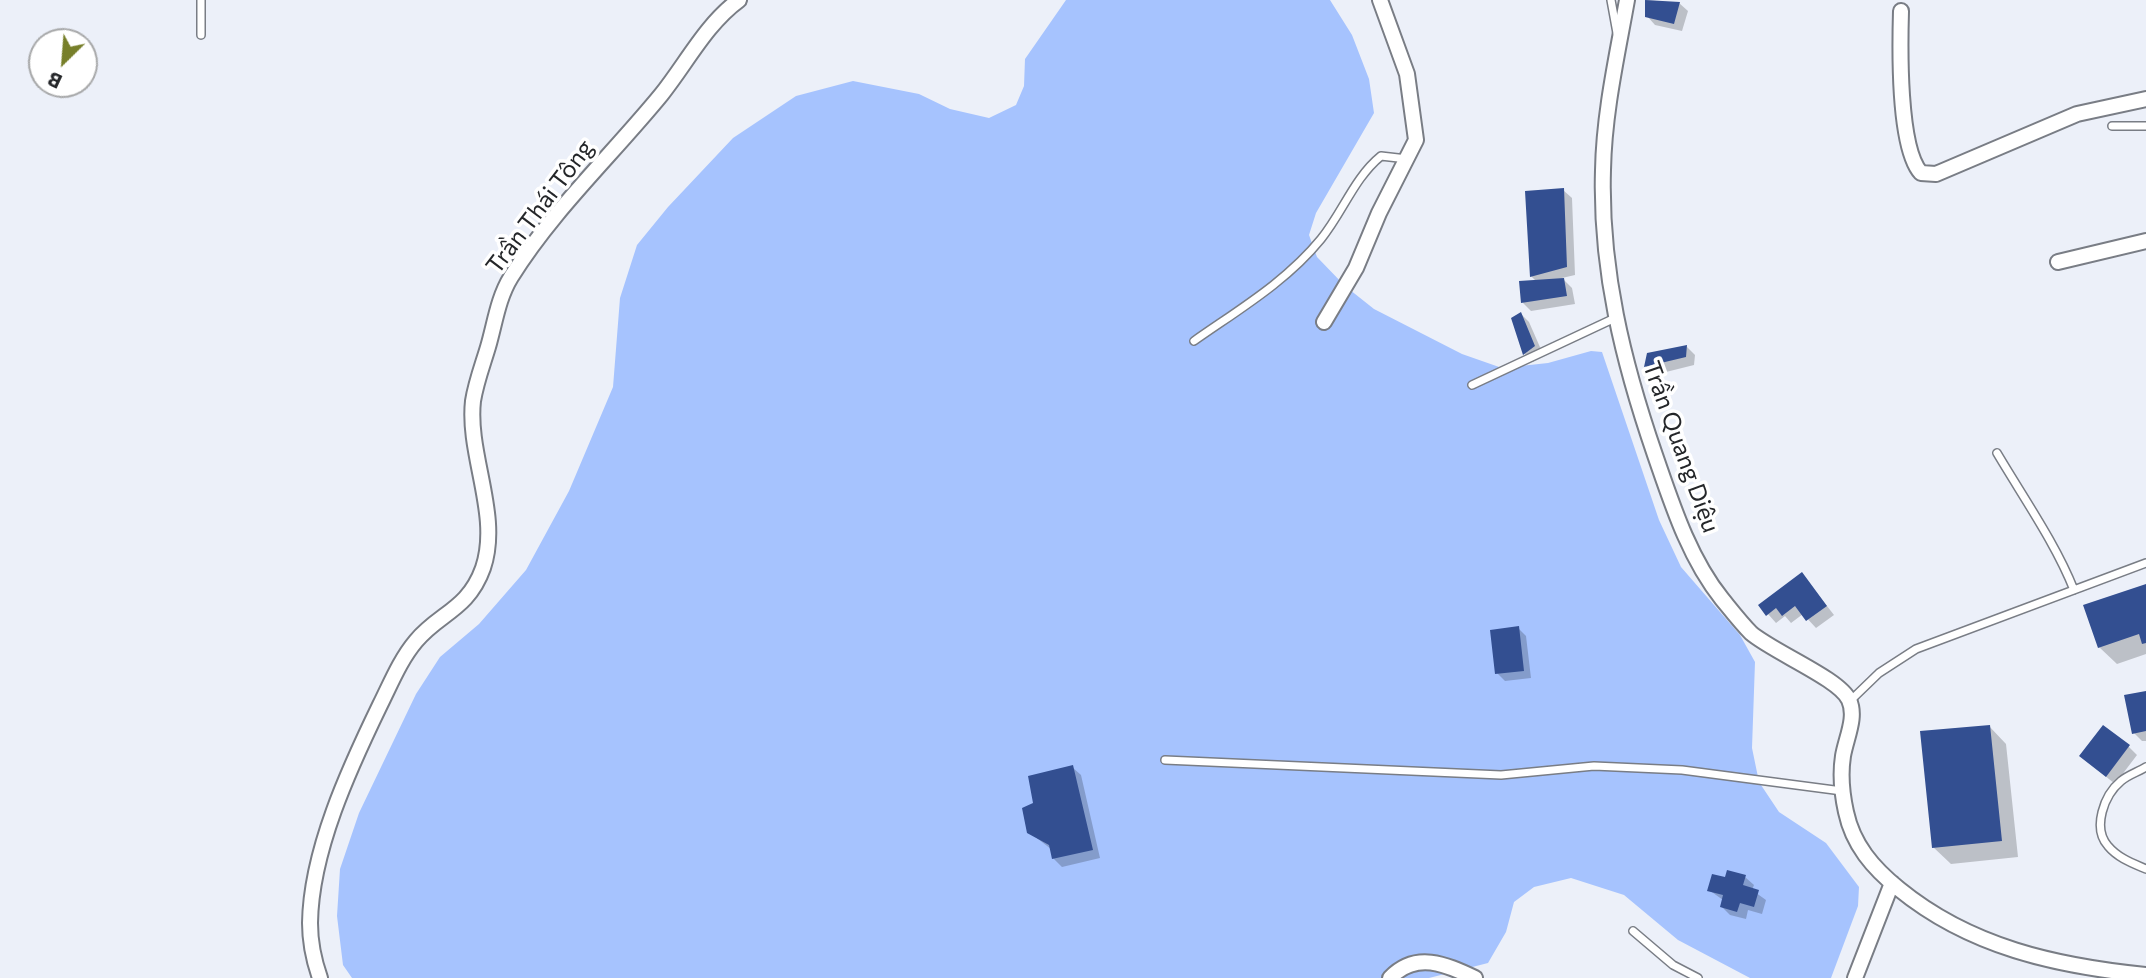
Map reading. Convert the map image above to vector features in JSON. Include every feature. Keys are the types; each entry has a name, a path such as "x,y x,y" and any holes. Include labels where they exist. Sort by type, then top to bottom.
{"street":[{"name":"Trần Thái Tông","path":"320,978 313,951 311,908 319,863 345,782 404,659 417,639 455,611 473,588 483,567 487,543 474,441 473,401 502,296 510,278 563,208 662,93 724,11 738,0"},
{"path":"1324,322 1356,268 1416,140 1407,74 1380,0"},
{"name":"Trần Quang Diệu","path":"1627,0 1603,168 1604,241 1615,318 1642,418 1674,511 1720,597 1751,632 1793,662 1839,685 1850,701"},
{"path":"1901,10 1900,53 1905,131 1914,164 1921,173 1936,174 2077,114 2146,99"},
{"path":"2058,262 2146,241"},
{"path":"1850,701 1852,718 1843,758 1842,791 1850,832 1869,861 1892,883 1926,911 1964,932 2016,953 2102,971 2146,975"},
{"path":"1855,978 1892,883"},
{"path":"1390,978 1407,965 1426,961 1475,978"}],"lane":[{"path":"201,0 201,34"},
{"path":"1611,0 1619,44"},
{"path":"2112,126 2146,126"},
{"path":"1194,341 1277,283 1321,239 1363,171 1372,163 1381,156 1407,159"},
{"path":"1472,385 1615,318"},
{"path":"1997,453 2046,538 2062,558 2074,590"},
{"path":"1850,701 1879,673 1916,649 2146,563"},
{"path":"1165,760 1501,775 1594,766 1734,775 1842,791"},
{"path":"2146,767 2122,780 2113,789 2103,809 2100,828 2106,844 2146,869"},
{"path":"1633,931 1673,965 1698,978"}],"shaded area":[{"path":"1066,0 1330,0 1352,35 1369,79 1374,113 1316,213 1309,235 1317,257 1345,286 1374,309 1462,354 1502,368 1548,363 1591,351 1602,352 1659,520 1681,567 1740,635 1755,662 1752,748 1759,782 1779,812 1826,843 1859,887 1858,906 1831,978 1750,978 1678,940 1624,895 1571,878 1534,887 1514,902 1506,932 1488,963 1429,978 352,978 343,965 337,916 340,869 359,813 416,694 440,657 479,624 526,570 569,491 613,387 620,298 637,245 668,207 733,138 796,96 853,81 919,94 950,109 989,118 1016,105 1024,86 1025,59"}],"building":[{"path":"1645,0 1680,2 1674,24 1645,17"},
{"path":"1564,188 1567,267 1530,277 1525,191"},
{"path":"1564,278 1567,296 1521,303 1519,281"},
{"path":"1521,312 1535,346 1523,355 1511,318"},
{"path":"1687,345 1686,357 1644,367 1647,353"},
{"path":"1802,572 1827,606 1806,621 1795,606 1782,616 1776,608 1766,616 1758,605"},
{"path":"2146,584 2146,643 2142,644 2139,634 2098,648 2083,605"},
{"path":"1519,626 1524,671 1495,674 1490,630"},
{"path":"2146,691 2146,731 2132,734 2124,695"},
{"path":"1990,725 2002,841 1932,848 1920,731"},
{"path":"2103,725 2130,745 2106,777 2079,756"},
{"path":"1073,765 1093,850 1052,859 1049,845 1027,833 1022,808 1033,803 1028,776"},
{"path":"1727,870 1746,875 1743,885 1759,890 1754,907 1740,903 1737,912 1720,907 1723,895 1707,891 1712,874 1725,877"}]}
